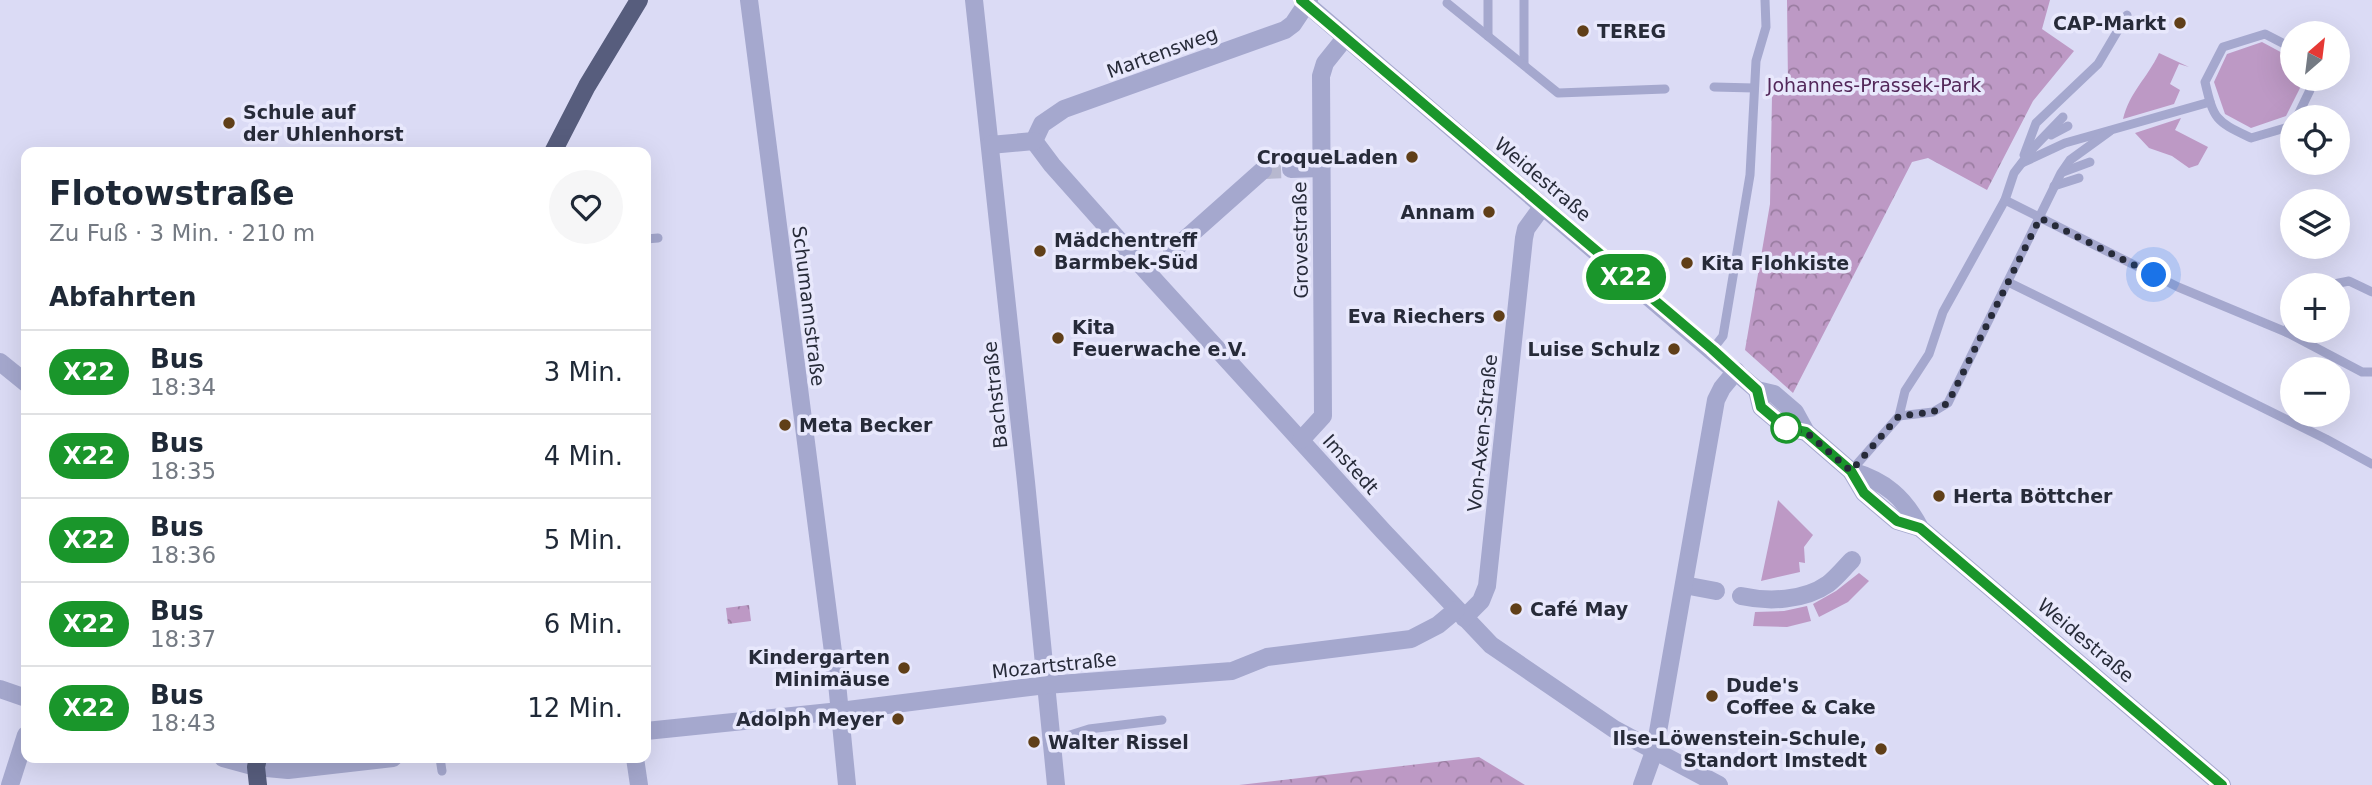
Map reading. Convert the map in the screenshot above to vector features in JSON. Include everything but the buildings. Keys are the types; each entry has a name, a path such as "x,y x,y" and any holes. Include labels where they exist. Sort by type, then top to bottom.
{"main road":[{"path":"556,147 587,86 639,0"}],"street":[{"name":"Schumannstraße","path":"749,0 840,711 847,785"},
{"name":"Bachstraße","path":"974,0 1056,785"},
{"name":"Weidestraße","path":"1306,2 1757,390 1774,394 1795,412 1806,432 1851,471 1876,479 1909,508 1920,528 2222,785"},
{"name":"Martensweg","path":"1034,141 1042,124 1065,109 1285,30 1293,24 1306,2"},
{"name":"Grovestraße","path":"1301,440 1323,416 1321,76 1325,63 1345,37"},
{"path":"990,145 1034,141"},
{"name":"Imstedt","path":"1034,141 1148,273 1491,645 1614,729 1719,785"},
{"path":"1291,169 1320,168"},
{"path":"1172,251 1264,170"},
{"name":"Von-Axen-Straße","path":"1460,614 1481,601 1487,586 1524,238 1526,229 1542,207"},
{"path":"0,362 21,379"},
{"path":"1642,785 1654,749 1716,400 1736,371"},
{"path":"1741,596 1764,600 1805,594 1827,585 1852,560"},
{"path":"1684,585 1716,590"},
{"name":"Mozartstraße","path":"651,730 840,711 1046,685 1232,671 1267,657 1411,639 1460,614"},
{"path":"0,690 21,696"},
{"path":"10,785 21,751"},
{"path":"256,767 288,769 345,763"},
{"path":"636,763 639,785"}],"lane":[{"path":"1488,0 1488,36"},
{"path":"1524,0 1524,65"},
{"path":"1712,349 1723,336 1750,175 1756,61 1766,27 1765,0"},
{"path":"1447,3 1558,93 1665,89"},
{"path":"2021,164 2036,123 2098,64 2127,15"},
{"path":"2280,42 2265,34 2223,47 2205,82 2210,102 2220,122 2250,138 2280,129"},
{"path":"1714,87 1754,88"},
{"path":"2021,164 2065,143 2210,102"},
{"path":"1851,471 1899,416 1905,391 1929,354 1943,313 2005,200 2014,173 2040,141 2065,121"},
{"path":"1899,416 1933,412 1948,403 2054,186 2070,160 2110,131"},
{"path":"2062,173 2090,162"},
{"path":"2054,186 2079,178"},
{"path":"2005,200 2178,287 2280,330"},
{"path":"651,239 658,238"},
{"path":"2350,281 2372,292"},
{"path":"2008,282 2372,464"},
{"path":"2052,303 2058,292"},
{"path":"2307,343 2362,372 2372,372"},
{"path":"1051,740 1090,730 1162,720"},
{"path":"441,763 442,771"}],"green space":[{"name":"Johannes-Prassek-Park","path":"1787,0 2050,0 2042,29 2074,51 2033,101 1987,190 1928,158 1912,162 1793,393 1745,350 1770,204 1772,96 1788,85"},
{"path":"2262,42 2280,52 2280,91 2298,91 2292,105 2280,105 2280,118 2251,128 2225,114 2214,82 2227,54"},
{"path":"2159,53 2189,67 2179,64 2170,84 2180,90 2174,104 2123,119 2134,93"},
{"path":"2181,118 2175,130 2208,147 2198,165 2189,168 2172,156 2149,148 2135,133"},
{"path":"1778,500 1813,535 1804,547 1805,563 1799,562 1800,572 1761,581"},
{"path":"1859,573 1869,581 1848,602 1819,617 1813,604"},
{"path":"749,605 751,621 728,624 726,608"},
{"path":"1807,606 1811,621 1787,627 1753,626 1755,612 1784,611"},
{"path":"1479,757 1525,785 1239,785"}],"tunnel":[{"path":"1263,170 1291,169"}],"bus line":[{"name":"X22","path":"1301,0 1712,349 1757,390 1761,407 1786,428 1806,432 1851,471 1864,493 1897,521 1920,528 2222,785"}],"place":[{"name":"CAP-Markt","path":"2180,23"},
{"name":"TEREG","path":"1583,31"},
{"name":"Schule auf der Uhlenhorst","path":"229,123"},
{"name":"CroqueLaden","path":"1412,157"},
{"name":"Annam","path":"1489,212"},
{"name":"Mädchentreff Barmbek-Süd","path":"1040,251"},
{"name":"Kita Flohkiste","path":"1687,263"},
{"name":"Eva Riechers","path":"1499,316"},
{"name":"Kita Feuerwache e.V.","path":"1058,338"},
{"name":"Luise Schulz","path":"1674,349"},
{"name":"Meta Becker","path":"785,425"},
{"name":"Herta Böttcher","path":"1939,496"},
{"name":"Café May","path":"1516,609"},
{"name":"Kindergarten Minimäuse","path":"904,668"},
{"name":"Dude's Coffee & Cake","path":"1712,696"},
{"name":"Adolph Meyer","path":"898,719"},
{"name":"Walter Rissel","path":"1034,742"},
{"name":"Ilse-Löwenstein-Schule, Standort Imstedt","path":"1881,749"}],"route":[{"path":"1786,428 1806,432 1851,471 1899,416 1933,412 1948,403 2040,218 2154,275"}]}
